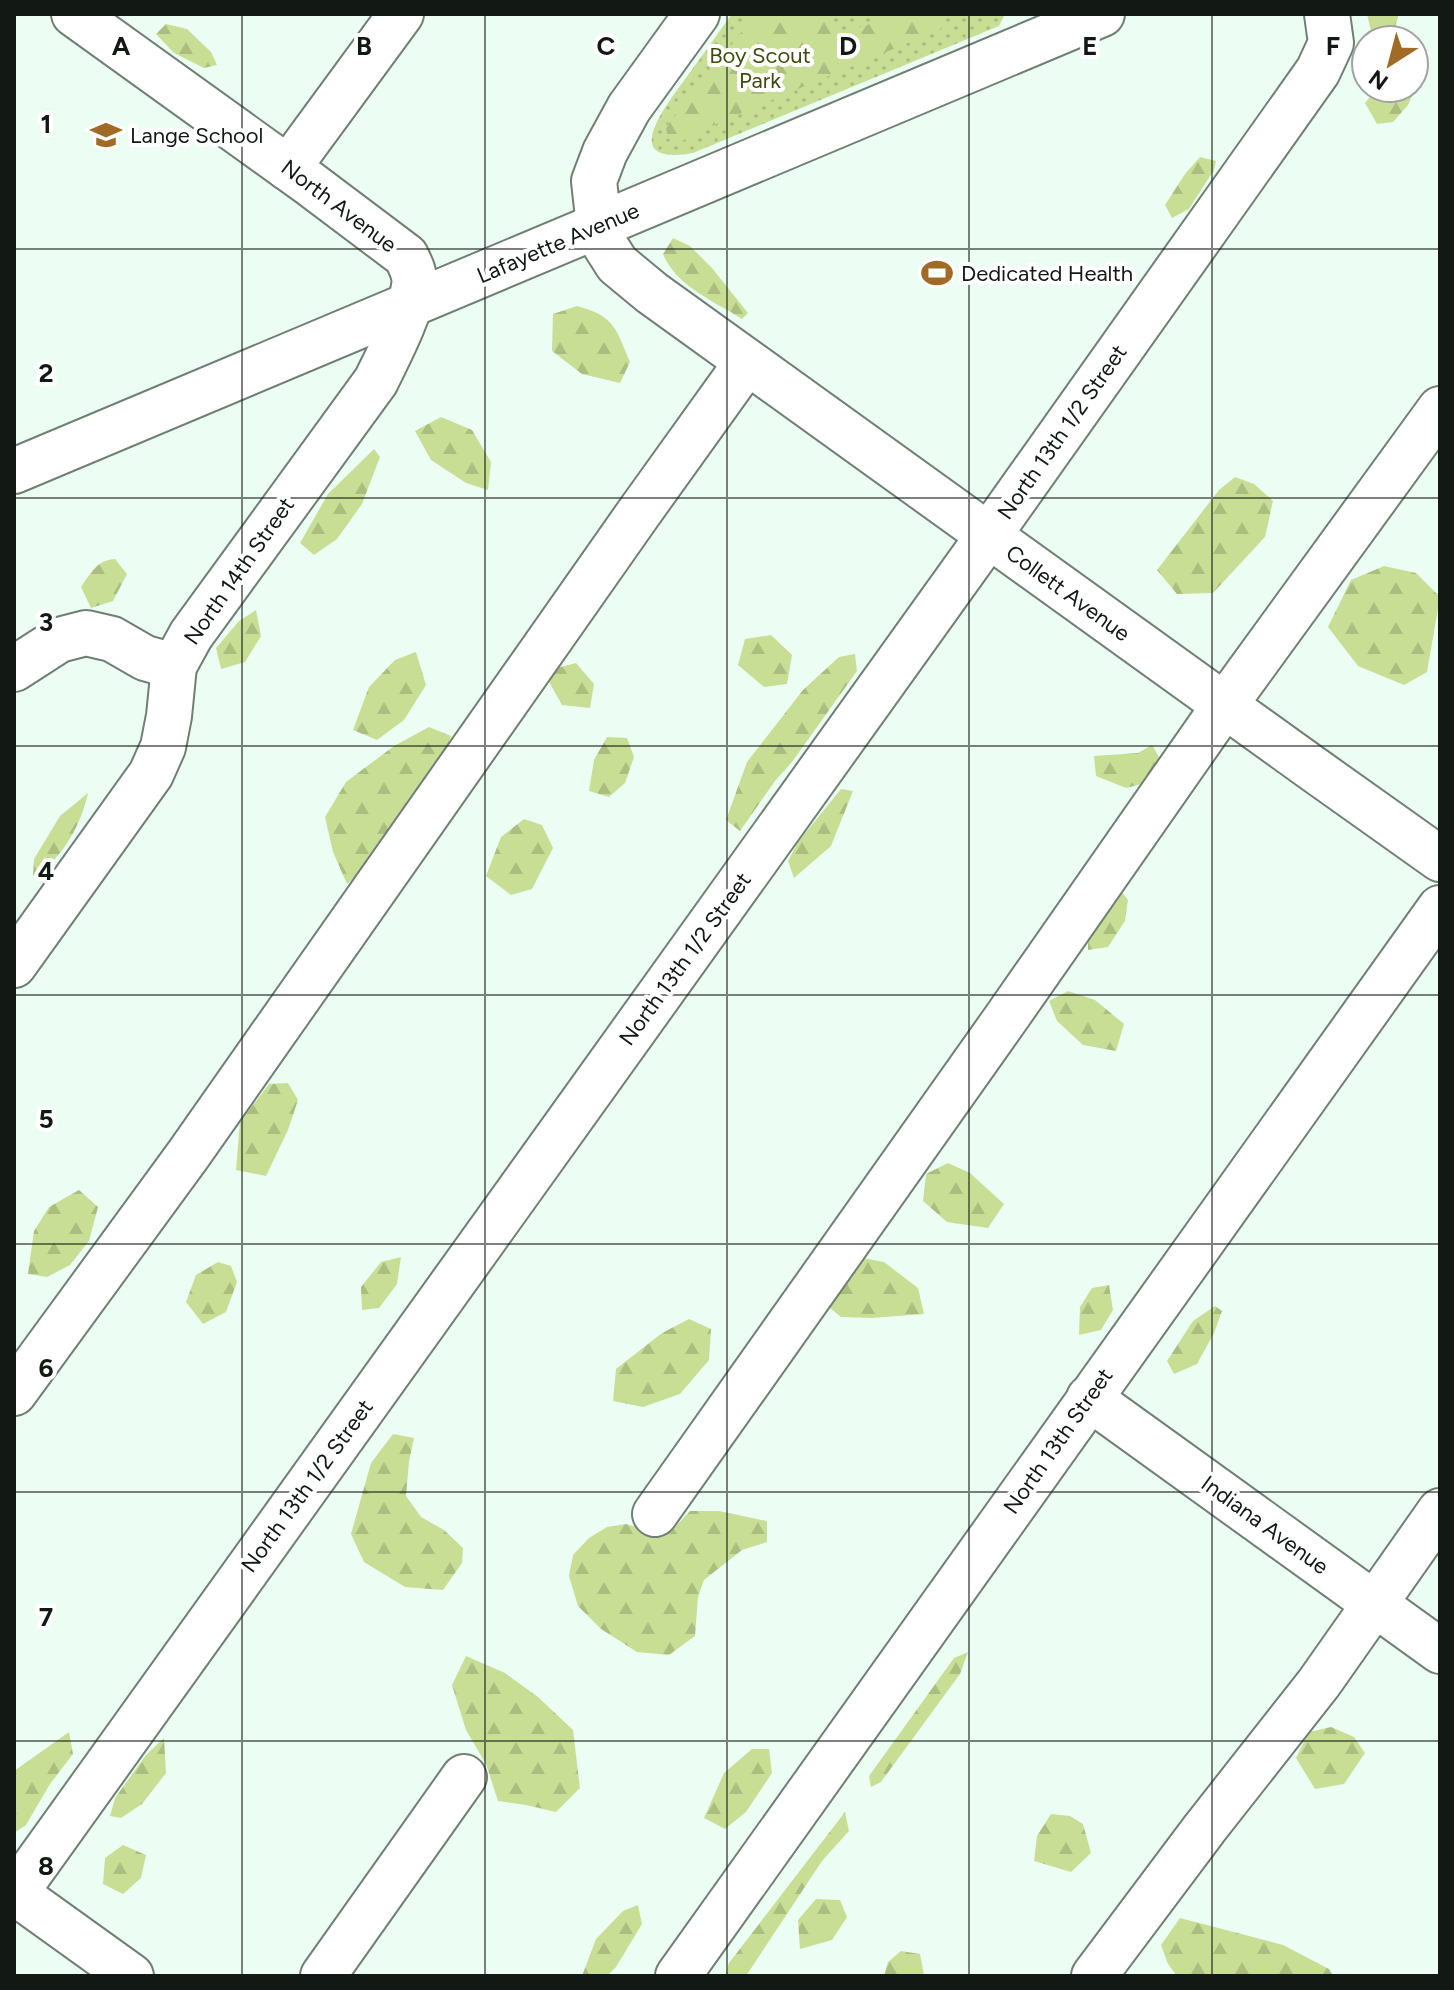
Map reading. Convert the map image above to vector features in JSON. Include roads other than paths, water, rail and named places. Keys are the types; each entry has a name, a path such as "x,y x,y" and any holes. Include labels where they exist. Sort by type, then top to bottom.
{"street":[{"name":"North Avenue","path":"74,14 406,256 415,285 409,305"},
{"path":"288,168 401,14"},
{"path":"599,226 594,181 605,152 629,108 697,14"},
{"name":"Lafayette Avenue","path":"15,470 599,226 1052,24 1102,14"},
{"name":"North 13th 1/2 Street","path":"14,1893 989,535 1318,71 1331,43 1327,14"},
{"name":"Collett Avenue","path":"599,226 605,245 617,264 652,293 1440,859"},
{"name":"North 14th Street","path":"14,965 151,774 163,747 174,666 191,635 376,381 394,346 409,305"},
{"path":"14,1393 197,1142 747,362"},
{"path":"655,1514 1224,706 1440,409"},
{"path":"14,669 59,640 86,633 112,639 145,658 174,666"},
{"name":"North 13th Street","path":"678,1976 1440,908"},
{"name":"Indiana Avenue","path":"1089,1398 1440,1651"},
{"path":"1094,1976 1319,1683 1440,1511"},
{"path":"323,1976 464,1777"},
{"path":"14,1893 131,1976"}],"place":[{"name":"Lange School","path":"106,135"},
{"name":"Dedicated Health","path":"937,273"}],"park label":[{"name":"Boy Scout Park","path":"760,68"}]}
